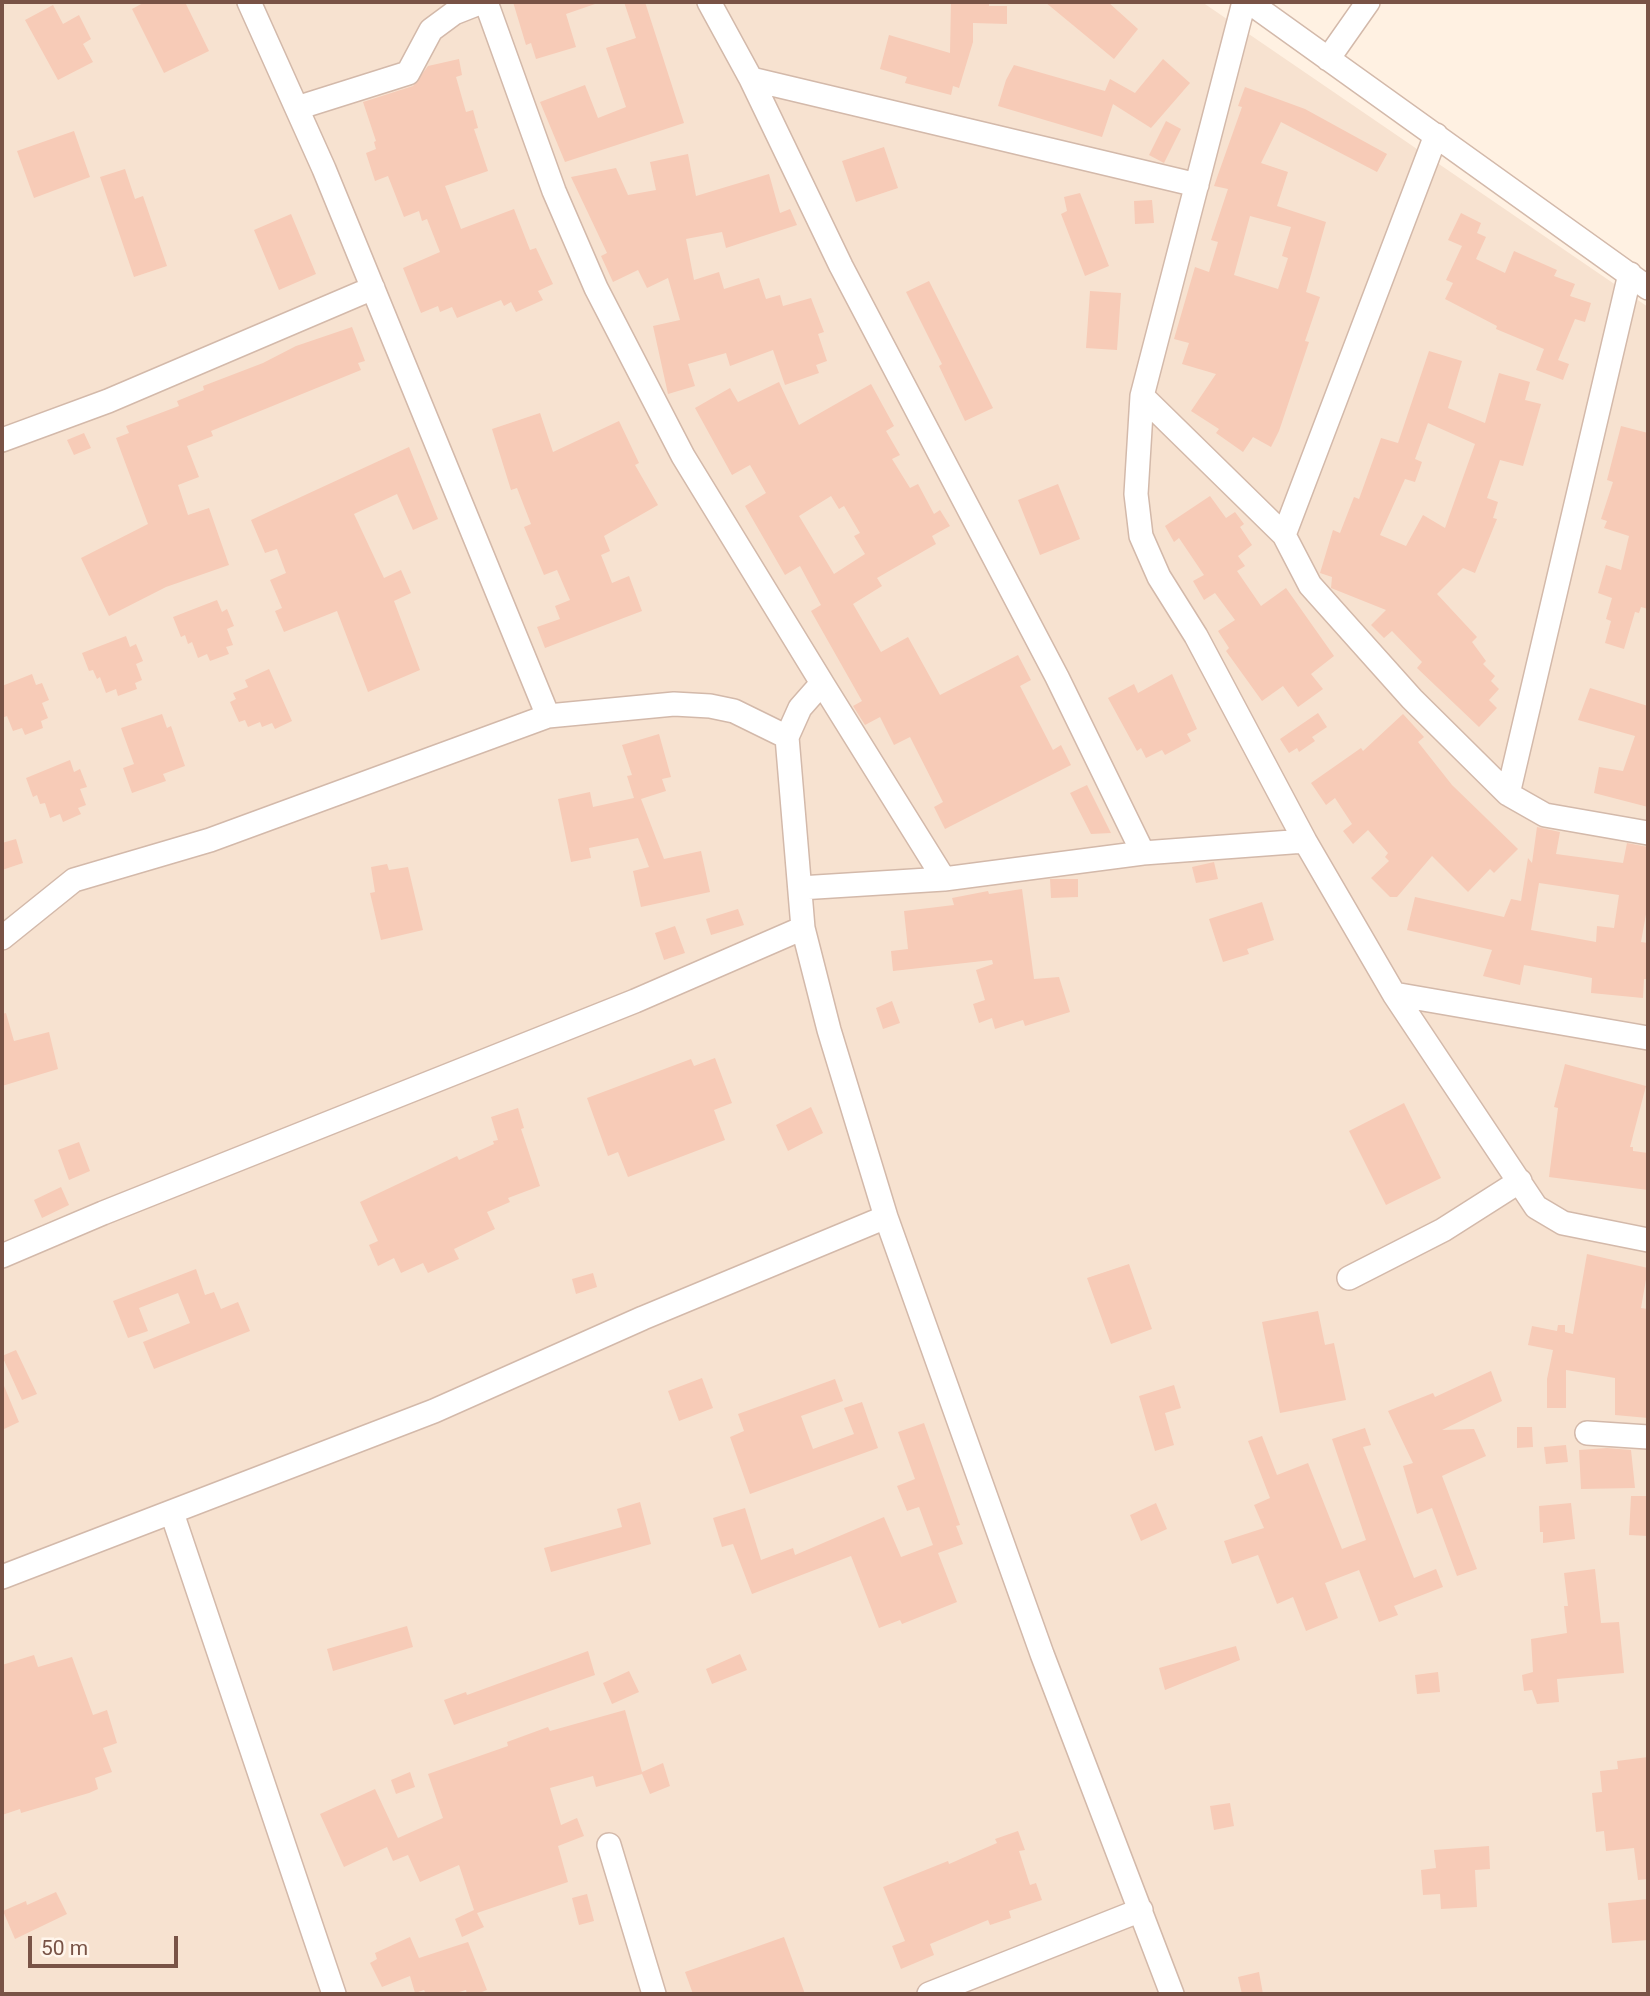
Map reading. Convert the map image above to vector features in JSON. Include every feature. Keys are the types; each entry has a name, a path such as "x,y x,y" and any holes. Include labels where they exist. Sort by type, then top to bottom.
{"street":[{"path":"249,2 373,288 548,716"},
{"path":"297,108 408,73 430,30 454,13 484,2 554,191 596,288 683,456 944,879"},
{"path":"709,2 751,79 841,266 1057,677 1143,853"},
{"path":"1508,794 1639,281 1246,2 1142,396 1136,495 1141,536 1160,577 1196,636 1305,841 1394,994 1536,1207 1563,1223 1648,1240"},
{"path":"1328,59 1368,2"},
{"path":"751,79 1197,185"},
{"path":"1284,535 1436,135"},
{"path":"2,440 108,401 373,288"},
{"path":"1142,396 1284,535 1310,585 1412,699 1508,794 1545,815 1648,832"},
{"path":"822,683 800,708 787,737 798,834 803,928 829,1030 886,1217 1037,1641 1172,1994"},
{"path":"2,938 74,880 210,840 548,716 674,704 710,706 734,711 787,737"},
{"path":"800,888 944,879 1143,853 1305,841"},
{"path":"2,1256 103,1213 635,1001 803,928"},
{"path":"1394,994 1648,1038"},
{"path":"1349,1278 1443,1230 1520,1181"},
{"path":"2,1577 172,1514 434,1411 886,1217"},
{"path":"1587,1433 1648,1437"},
{"path":"172,1514 334,1994"},
{"path":"609,1845 654,1994"},
{"path":"929,1994 1141,1910"}],"shaded area":[{"path":"2,2 1202,2 1648,307 1648,1994 2,1994"}],"building":[{"path":"145,2 185,2 209,51 164,73 132,9"},
{"path":"513,2 595,4 566,14 576,47 536,59 531,43 526,45"},
{"path":"624,2 645,2 684,123 565,162 540,102 585,85 598,118 626,107 606,48 636,38"},
{"path":"951,2 989,2 989,6 1007,6 1007,24 973,23 973,42 959,88 953,86 951,95 905,83 907,77 880,69 889,35 950,53"},
{"path":"1045,2 1108,2 1138,29 1114,59"},
{"path":"53,5 63,24 79,15 91,39 83,44 93,62 58,80 25,20"},
{"path":"459,59 462,75 456,77 466,112 473,110 478,128 474,129 488,171 445,186 461,229 514,209 530,250 536,248 553,284 538,291 543,300 516,312 511,302 504,306 501,300 457,318 452,307 440,312 438,306 421,313 403,268 440,252 427,219 422,221 419,211 404,217 388,176 375,181 366,153 376,149 376,141 363,102 413,86 428,66"},
{"path":"1163,59 1190,83 1151,128 1113,104 1102,137 998,106 1014,65 1105,91 1110,79 1135,93"},
{"path":"1245,87 1305,109 1387,154 1377,172 1281,122 1261,163 1288,172 1277,206 1326,222 1306,292 1320,297 1305,341 1309,342 1279,431 1271,447 1253,437 1243,452 1216,433 1219,429 1191,411 1216,374 1182,364 1189,343 1174,339 1195,267 1209,272 1218,242 1211,240 1228,189 1214,186 1242,107 1238,106","holes":["1250,216 1291,227 1282,256 1288,258 1278,289 1234,275"]},
{"path":"1166,121 1181,129 1164,163 1149,155"},
{"path":"74,131 90,177 34,198 17,151"},
{"path":"884,147 898,188 856,202 842,161"},
{"path":"688,154 696,196 769,174 780,213 790,209 797,225 726,248 722,232 686,239 694,280 719,272 724,289 759,278 766,299 780,295 783,306 811,298 824,332 818,334 827,361 816,365 819,373 785,385 773,350 730,366 726,353 688,364 695,386 668,394 653,326 680,320 668,278 647,288 638,270 613,282 601,256 607,253 571,177 616,168 628,195 656,190 650,162"},
{"path":"125,169 135,199 143,196 167,266 134,277 100,177"},
{"path":"1080,193 1109,266 1085,276 1061,214 1067,211 1064,197"},
{"path":"1152,200 1154,223 1135,224 1134,201"},
{"path":"1461,213 1481,223 1477,233 1486,237 1476,259 1505,273 1514,251 1557,270 1554,276 1575,284 1570,296 1591,303 1585,322 1575,319 1558,360 1569,364 1563,380 1536,370 1544,349 1496,329 1497,326 1445,299 1453,283 1446,280 1462,246 1448,240"},
{"path":"291,214 316,274 279,290 254,230"},
{"path":"929,281 993,408 965,421 939,366 942,364 906,292"},
{"path":"1090,291 1121,293 1117,350 1086,348"},
{"path":"352,327 365,361 358,363 361,370 211,431 213,436 187,446 199,477 178,485 188,515 209,508 229,565 166,587 109,616 81,558 148,524 116,438 129,433 126,426 179,406 177,401 204,390 203,386 263,363 296,346"},
{"path":"1429,351 1462,361 1448,408 1485,423 1499,373 1530,382 1525,400 1541,404 1523,466 1500,460 1487,498 1498,502 1493,518 1497,519 1475,573 1463,568 1437,594 1477,637 1472,642 1486,661 1483,664 1495,676 1491,681 1499,689 1489,700 1497,708 1479,727 1417,668 1422,662 1392,631 1384,638 1371,625 1386,610 1331,588 1332,577 1320,573 1333,530 1340,533 1354,497 1359,499 1381,438 1398,443","holes":["1428,423 1475,444 1445,528 1423,515 1406,546 1380,535 1405,479 1415,482 1422,462 1415,459"]},
{"path":"779,382 799,425 871,384 894,426 886,431 900,455 892,459 910,488 918,484 934,514 940,510 950,526 932,536 936,544 877,578 882,586 853,604 881,652 908,637 940,695 1018,655 1031,680 1020,686 1053,750 1061,745 1071,765 945,829 934,807 943,802 910,737 894,745 880,717 865,725 853,706 862,701 811,611 821,605 800,566 785,575 745,506 766,493 750,465 732,475 695,408 730,388 738,402","holes":["831,496 839,509 844,506 860,533 854,536 865,554 834,574 799,516"]},
{"path":"540,413 553,452 619,421 639,463 635,465 658,505 604,536 610,551 601,555 612,583 629,576 642,611 545,648 537,627 560,619 555,606 570,600 557,570 544,575 524,527 531,524 517,488 511,490 492,429"},
{"path":"1621,426 1648,433 1648,609 1641,607 1639,613 1635,612 1624,649 1605,643 1611,621 1606,619 1612,598 1598,593 1606,565 1621,570 1629,536 1604,528 1607,521 1601,519 1613,482 1607,480"},
{"path":"84,433 91,448 74,455 67,440"},
{"path":"409,447 438,519 413,530 397,494 354,514 384,578 401,570 411,593 394,601 420,670 368,692 337,611 284,632 275,611 282,608 270,580 286,573 277,549 265,553 251,520"},
{"path":"1058,484 1080,539 1040,555 1018,500"},
{"path":"1210,496 1226,518 1235,512 1244,524 1240,527 1252,545 1238,556 1245,566 1237,571 1261,606 1286,588 1334,656 1311,674 1323,689 1298,707 1283,686 1262,701 1226,651 1229,648 1218,631 1235,620 1215,593 1204,600 1193,581 1204,575 1179,538 1174,542 1165,526"},
{"path":"217,600 222,612 227,609 234,626 227,629 233,645 226,647 229,654 210,661 207,654 198,658 192,642 188,644 185,635 181,637 173,617"},
{"path":"126,636 130,647 136,644 143,661 136,664 142,680 135,683 137,689 118,696 116,689 106,693 100,677 97,679 93,670 89,671 82,653"},
{"path":"269,669 292,721 275,729 272,723 262,727 260,722 248,727 245,720 239,722 230,702 236,699 233,693 248,687 245,680"},
{"path":"32,674 36,685 42,683 49,700 42,703 48,718 41,721 43,728 25,735 22,728 13,731 7,716 2,718 2,686"},
{"path":"1172,674 1197,729 1187,734 1191,741 1165,755 1162,750 1146,758 1141,748 1137,751 1108,698 1134,684 1138,693"},
{"path":"1590,688 1648,706 1648,807 1594,793 1599,767 1623,771 1635,736 1578,720"},
{"path":"1318,713 1327,727 1312,737 1315,741 1299,752 1297,748 1289,753 1280,739"},
{"path":"162,714 167,728 171,726 185,766 163,774 166,781 132,793 123,768 134,764 121,728"},
{"path":"1403,714 1424,737 1418,742 1452,785 1518,849 1494,873 1490,869 1468,892 1432,856 1397,897 1390,897 1371,878 1389,861 1385,857 1388,853 1368,830 1353,844 1343,831 1352,824 1335,798 1326,805 1311,783 1361,748 1363,751"},
{"path":"659,734 671,777 662,779 666,791 641,799 664,859 701,851 710,892 641,907 633,871 649,867 638,838 589,848 591,858 571,862 558,799 590,792 593,807 634,798 627,776 632,775 622,745"},
{"path":"70,760 74,772 80,769 87,787 80,789 86,805 78,808 81,814 63,822 60,814 50,818 45,803 40,804 37,795 33,797 26,778"},
{"path":"1087,785 1111,833 1091,834 1070,793"},
{"path":"1537,827 1560,832 1556,854 1623,863 1627,843 1648,847 1648,903 1641,942 1648,943 1648,979 1644,979 1643,998 1591,993 1592,978 1524,965 1520,985 1483,976 1492,950 1407,930 1415,897 1504,917 1511,899 1521,901 1528,858 1532,863","holes":["1539,883 1619,895 1614,928 1597,926 1596,942 1531,930"]},
{"path":"16,839 23,863 2,870 2,843"},
{"path":"1214,862 1218,879 1196,883 1192,867"},
{"path":"387,864 389,870 408,867 423,930 381,940 370,893 375,892 371,867"},
{"path":"1050,879 1078,879 1078,897 1051,898"},
{"path":"1022,889 1034,979 1059,977 1070,1012 1025,1026 1023,1020 995,1029 992,1018 979,1023 973,1004 985,1000 976,970 993,964 992,960 893,971 891,951 908,949 904,911 954,905 952,898 988,891 989,894"},
{"path":"1262,902 1274,940 1247,949 1249,954 1223,962 1209,919"},
{"path":"738,909 744,925 711,935 706,919"},
{"path":"675,926 685,953 664,960 655,933"},
{"path":"892,1001 900,1023 883,1029 876,1008"},
{"path":"6,1013 14,1041 49,1032 58,1069 2,1086 2,1014"},
{"path":"715,1058 732,1103 714,1110 725,1140 628,1177 618,1152 608,1156 587,1098 691,1059 694,1066"},
{"path":"1565,1064 1646,1086 1630,1147 1633,1147 1633,1151 1648,1153 1648,1190 1549,1177 1558,1108 1554,1107"},
{"path":"1404,1103 1441,1178 1386,1205 1349,1131"},
{"path":"811,1107 823,1133 788,1151 776,1125"},
{"path":"518,1108 524,1128 521,1129 540,1186 508,1198 510,1202 487,1212 495,1229 454,1249 459,1259 428,1273 423,1263 401,1273 394,1258 378,1266 369,1245 378,1241 360,1202 457,1156 459,1160 494,1144 493,1141 498,1140 491,1117"},
{"path":"79,1142 90,1171 69,1180 58,1150"},
{"path":"61,1187 69,1205 42,1218 34,1200"},
{"path":"1587,1254 1648,1268 1641,1308 1648,1309 1648,1418 1615,1415 1615,1378 1566,1370 1566,1408 1547,1408 1547,1379 1553,1350 1528,1345 1532,1326 1557,1331 1558,1325 1565,1325 1565,1332 1573,1334"},
{"path":"1129,1264 1152,1329 1111,1344 1087,1278"},
{"path":"196,1269 205,1295 214,1292 221,1309 238,1302 250,1331 154,1369 143,1342 190,1323 178,1293 139,1308 148,1331 128,1338 113,1301"},
{"path":"593,1273 597,1287 576,1294 572,1279"},
{"path":"1318,1311 1325,1345 1334,1343 1346,1400 1280,1413 1262,1322"},
{"path":"16,1350 37,1394 22,1400 2,1356"},
{"path":"1491,1371 1502,1401 1442,1430 1474,1429 1486,1456 1442,1476 1477,1569 1457,1576 1432,1508 1417,1514 1403,1466 1413,1463 1388,1411 1433,1393 1435,1397"},
{"path":"702,1378 713,1408 679,1421 668,1391"},
{"path":"835,1379 843,1401 801,1416 813,1449 854,1434 844,1408 862,1402 878,1448 750,1494 730,1437 744,1431 738,1414"},
{"path":"2,1381 19,1422 2,1430"},
{"path":"1174,1385 1181,1408 1165,1413 1174,1445 1155,1451 1139,1396"},
{"path":"924,1423 960,1525 956,1526 963,1544 938,1553 957,1602 902,1624 900,1620 879,1628 851,1556 752,1594 733,1544 722,1547 713,1518 745,1508 761,1560 793,1548 795,1555 884,1517 901,1557 933,1545 919,1507 907,1511 897,1486 915,1479 898,1432"},
{"path":"1517,1427 1532,1427 1533,1447 1517,1448"},
{"path":"1365,1428 1371,1445 1363,1447 1414,1578 1436,1569 1443,1587 1394,1606 1398,1615 1379,1622 1359,1570 1325,1583 1338,1618 1306,1631 1293,1597 1277,1604 1258,1555 1232,1564 1224,1541 1264,1528 1254,1505 1270,1498 1248,1441 1262,1436 1277,1475 1308,1463 1342,1549 1366,1540 1332,1439"},
{"path":"1566,1445 1568,1462 1546,1464 1544,1447"},
{"path":"1579,1450 1631,1450 1635,1488 1581,1489"},
{"path":"1631,1496 1648,1496 1648,1536 1629,1535"},
{"path":"640,1502 651,1544 551,1572 544,1548 622,1527 617,1509"},
{"path":"1156,1503 1167,1529 1141,1541 1130,1515"},
{"path":"1571,1503 1575,1539 1543,1543 1539,1506"},
{"path":"1595,1569 1601,1623 1619,1622 1624,1673 1557,1679 1559,1702 1537,1704 1532,1690 1524,1691 1522,1675 1533,1672 1531,1639 1567,1633 1564,1606 1568,1606 1564,1573"},
{"path":"407,1626 413,1647 333,1671 327,1649"},
{"path":"1236,1646 1240,1660 1165,1690 1159,1668"},
{"path":"588,1651 595,1675 454,1725 444,1700 466,1692 467,1695"},
{"path":"740,1654 747,1670 712,1684 706,1669"},
{"path":"34,1655 38,1667 72,1657 93,1715 107,1710 117,1743 103,1748 112,1772 95,1778 98,1789 89,1793 21,1813 20,1809 2,1815 2,1665"},
{"path":"629,1671 639,1692 612,1704 603,1683"},
{"path":"1438,1672 1440,1692 1417,1694 1415,1675"},
{"path":"625,1710 642,1772 663,1763 670,1786 650,1794 642,1774 596,1787 593,1776 550,1788 561,1825 577,1818 584,1836 558,1846 568,1882 477,1913 484,1927 462,1937 455,1919 474,1910 459,1865 420,1882 408,1855 393,1861 387,1847 344,1867 320,1814 375,1789 398,1838 443,1818 428,1774 508,1746 507,1742 548,1727 550,1731"},
{"path":"1648,1757 1648,1879 1638,1880 1634,1848 1606,1851 1604,1831 1596,1832 1592,1793 1602,1792 1600,1771 1618,1769 1617,1761"},
{"path":"410,1772 415,1787 396,1794 391,1780"},
{"path":"1230,1803 1234,1826 1214,1830 1210,1806"},
{"path":"1018,1831 1025,1850 1019,1851 1030,1885 1036,1883 1042,1900 1009,1911 1011,1918 990,1925 988,1920 930,1944 934,1955 901,1969 892,1946 905,1941 883,1887 948,1861 949,1864 997,1843 995,1839"},
{"path":"1489,1846 1490,1869 1475,1870 1477,1907 1441,1909 1440,1894 1423,1895 1421,1870 1436,1868 1434,1850"},
{"path":"56,1892 67,1914 15,1939 3,1911 26,1901 27,1905"},
{"path":"587,1894 594,1921 579,1925 572,1898"},
{"path":"1648,1899 1648,1940 1612,1943 1608,1903"},
{"path":"410,1937 419,1958 468,1942 487,1990 477,1994 467,1994 466,1990 452,1994 426,1994 424,1990 415,1993 410,1976 382,1987 370,1963 377,1959 375,1953"},
{"path":"784,1937 805,1994 693,1994 685,1972"},
{"path":"1259,1972 1263,1994 1242,1994 1238,1977"}]}
